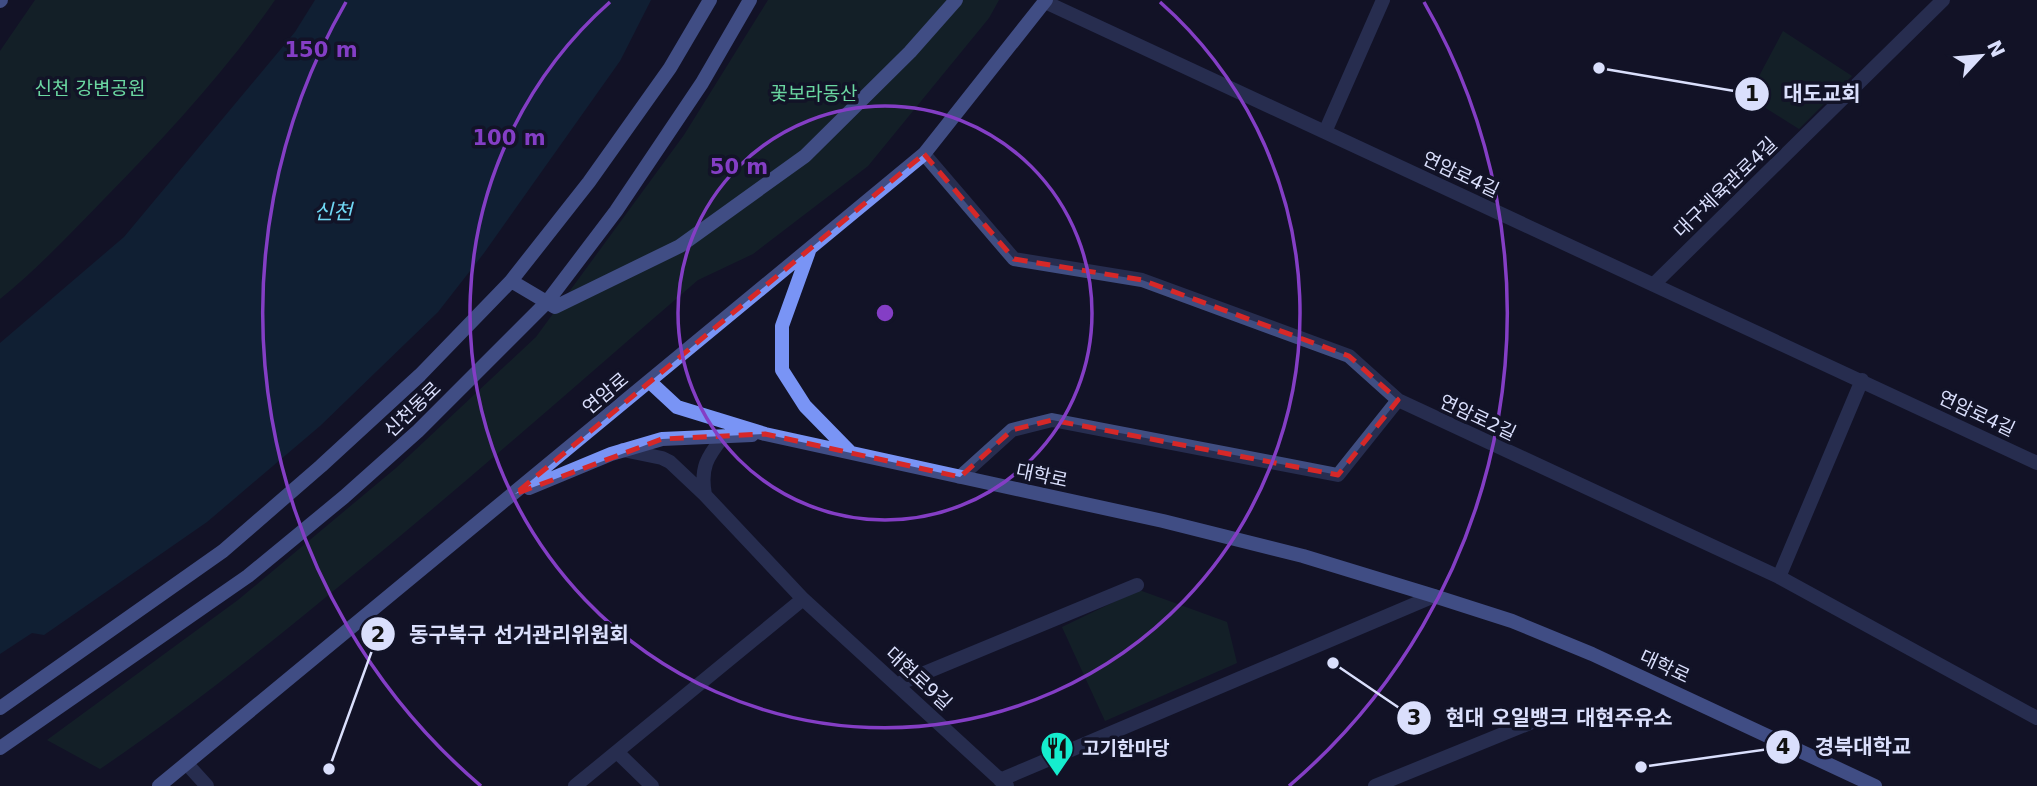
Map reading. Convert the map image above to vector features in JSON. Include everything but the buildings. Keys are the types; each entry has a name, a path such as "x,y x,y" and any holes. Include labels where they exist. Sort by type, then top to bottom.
{"main road":[{"name":"신천동로","path":"0,708 223,551 421,375 511,281 589,182 670,68 710,0"},
{"name":"신천동로","path":"0,748 248,576 344,497 418,431 547,302 631,190 702,83 750,0"},
{"path":"511,281 555,307 680,246 805,156 910,52 956,0"},
{"name":"연암로","path":"159,786 924,154 1045,1"},
{"path":"810,249 782,326 782,370 805,406 849,451"},
{"name":"대학로","path":"649,381 677,407 765,434 1163,521 1303,556 1512,621 1592,654 1875,786"},
{"path":"515,494 624,450 662,439 765,434"}],"street":[{"path":"1325,132 1383,0"},
{"name":"대구체육관로4길","path":"1654,284 1943,0"},
{"name":"연암로4길","path":"1045,1 2037,463"},
{"name":"연암로2길","path":"924,154 1014,259 1142,280 1349,356 1398,400 1779,577 2037,718"},
{"path":"1779,577 1862,380"},
{"path":"960,477 1012,430 1052,420 1338,475 1398,400"},
{"path":"705,495 703,472 710,454 723,437"},
{"name":"대현로9길","path":"624,450 670,462 705,495 803,599 1004,783"},
{"path":"898,684 1136,585"},
{"path":"1004,783 1434,596"},
{"path":"575,786 803,599"},
{"path":"1375,786 1542,718"},
{"path":"617,752 652,786"},
{"path":"187,764 207,786"}],"highlighted area":[{"path":"924,154 1014,259 1142,280 1349,356 1398,400 1338,475 1052,420 1012,430 960,477 765,434 662,439 515,494"}],"green space":[{"name":"신천 강변공원","path":"35,0 275,0 236,53 172,128 53,251 0,299 0,51"},
{"name":"꽃보라동산","path":"768,0 999,0 989,18 868,166 753,254 698,280 437,505 226,677 100,769 47,740 238,600 396,468 536,337 684,135"},
{"path":"1783,31 1852,76 1799,129 1748,97"},
{"path":"1139,590 1227,622 1237,663 1105,721 1062,627"}],"water":[{"name":"신천","path":"315,0 651,0 620,61 484,253 438,312 320,426 207,522 44,635 32,633 0,654 0,343 124,237 295,32"}],"place":[{"name":"대도교회","path":"1599,68"},
{"name":"현대 오일뱅크 대현주유소","path":"1333,663"},
{"name":"경북대학교","path":"1641,767"},
{"name":"동구북구 선거관리위원회","path":"329,769"},
{"name":"고기한마당","path":"1057,778"}]}
